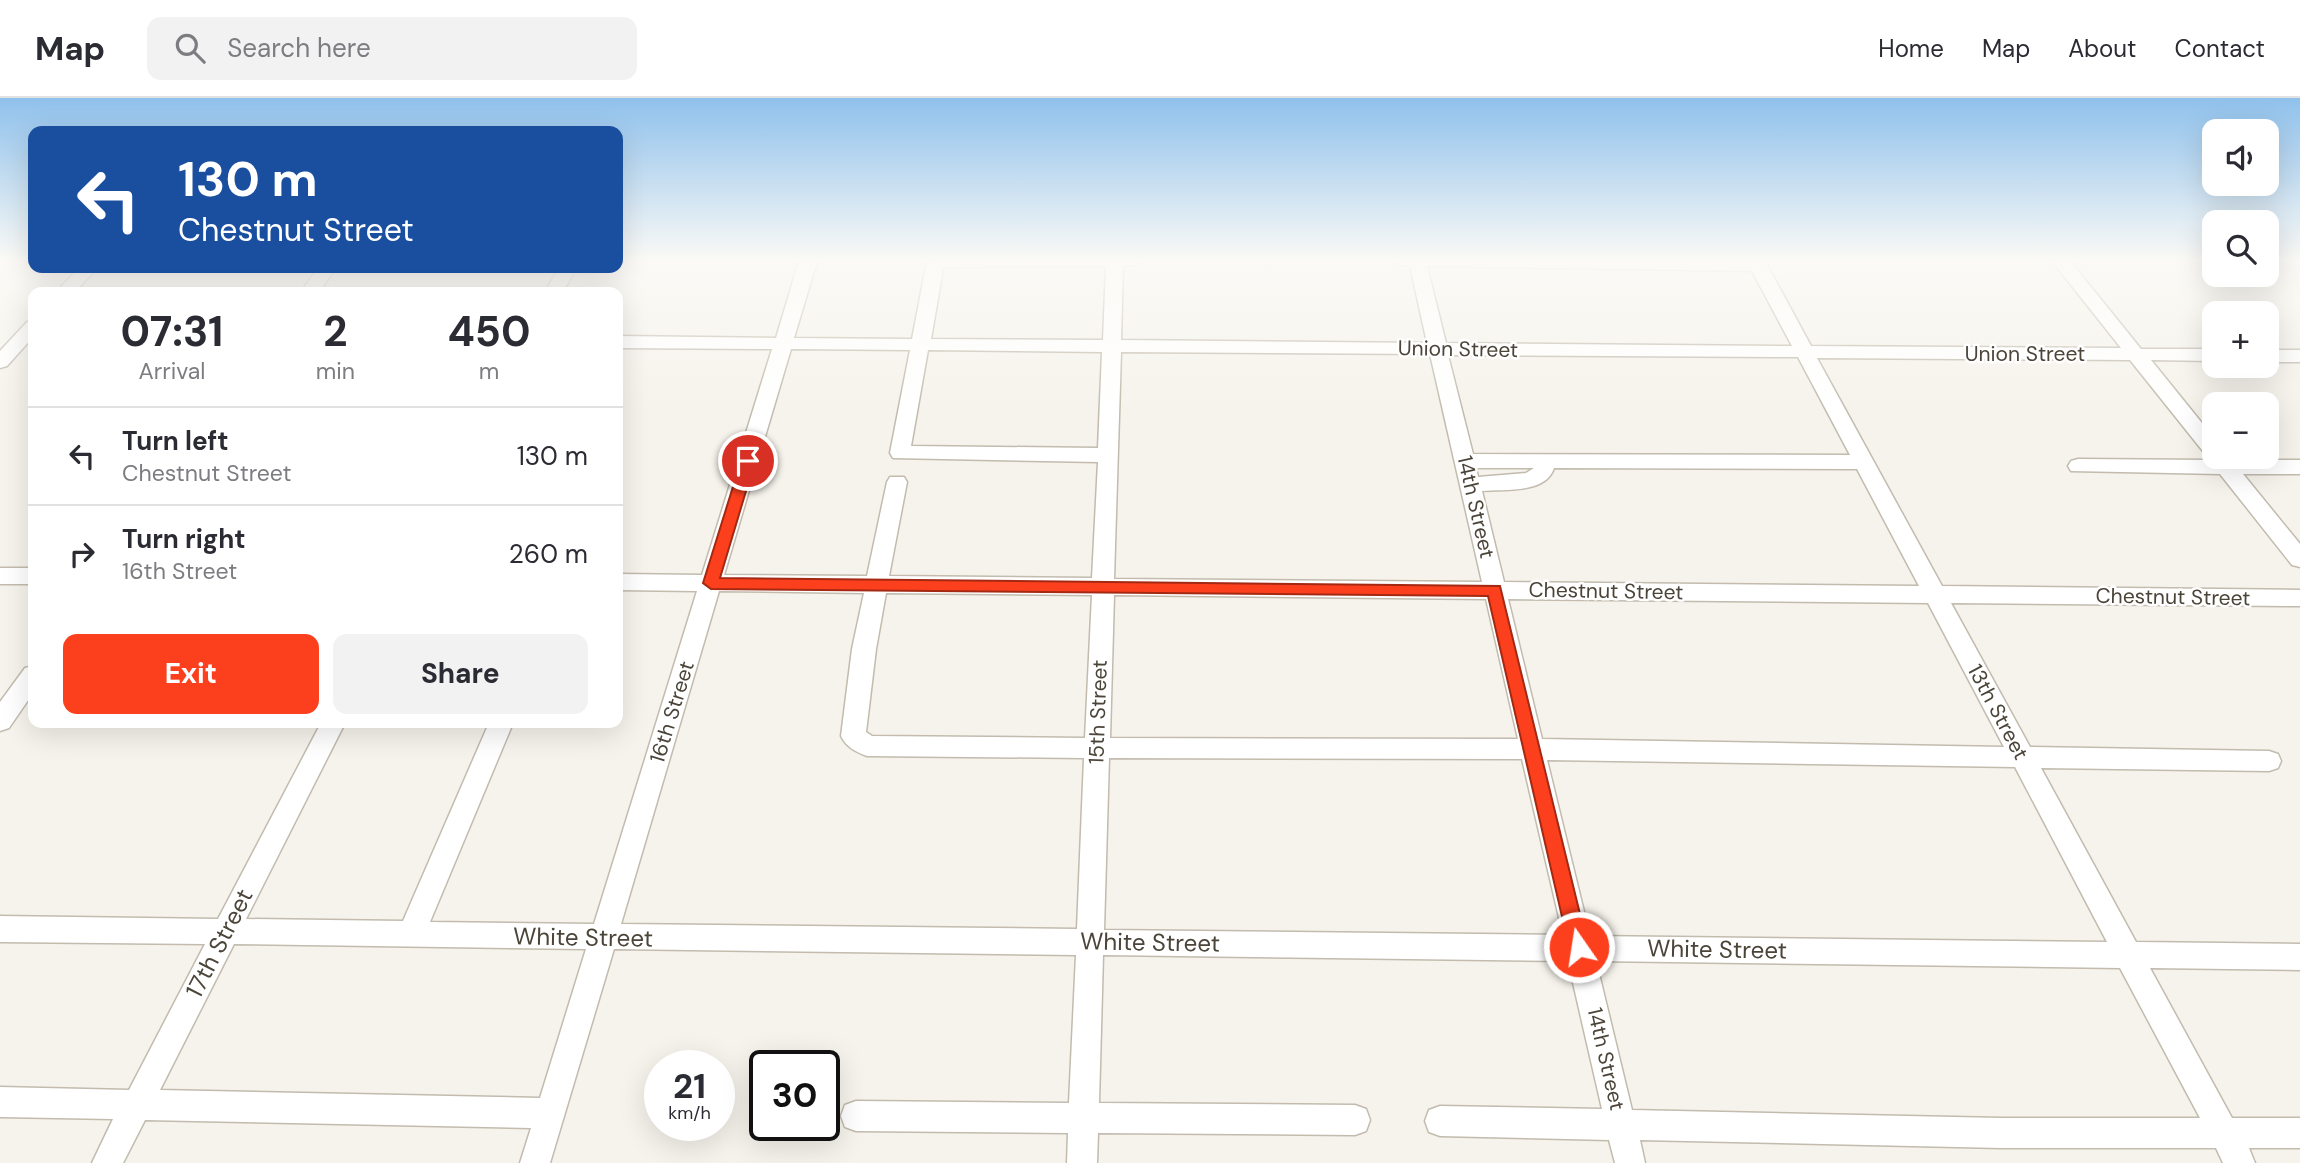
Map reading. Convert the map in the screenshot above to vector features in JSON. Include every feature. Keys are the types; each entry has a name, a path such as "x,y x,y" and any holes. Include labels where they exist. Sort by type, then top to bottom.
{"street":[{"name":"16th Street","path":"535,1163 793,311"},
{"path":"927,311 900,453 1107,455"},
{"name":"15th Street","path":"1082,1163 1110,346 1114,311"},
{"name":"14th Street","path":"1428,311 1630,1163"},
{"name":"13th Street","path":"1783,311 2240,1163"},
{"path":"2101,311 2202,437"},
{"path":"0,337 28,333"},
{"path":"0,362 28,335"},
{"name":"Union Street","path":"623,342 2202,355"},
{"path":"2279,356 2300,356"},
{"path":"2078,466 2202,459"},
{"path":"1466,461 1865,462"},
{"path":"1470,485 1531,480 1543,472 1545,462"},
{"path":"2279,465 2300,467"},
{"path":"2228,469 2300,559"},
{"path":"897,482 863,649 853,736 867,746 1532,750 2269,761"},
{"path":"0,576 28,576"},
{"name":"Chestnut Street","path":"623,582 2300,598"},
{"path":"0,721 28,682"},
{"name":"17th Street","path":"107,1163 330,728"},
{"path":"411,935 498,728"},
{"name":"White Street","path":"0,929 2300,957"},
{"path":"0,1102 551,1113"},
{"path":"1440,1121 2001,1133 2300,1133"}],"lane":[{"path":"856,1116 1355,1120"}],"route":[{"path":"748,461 711,583 1494,590 1579,947"}]}
